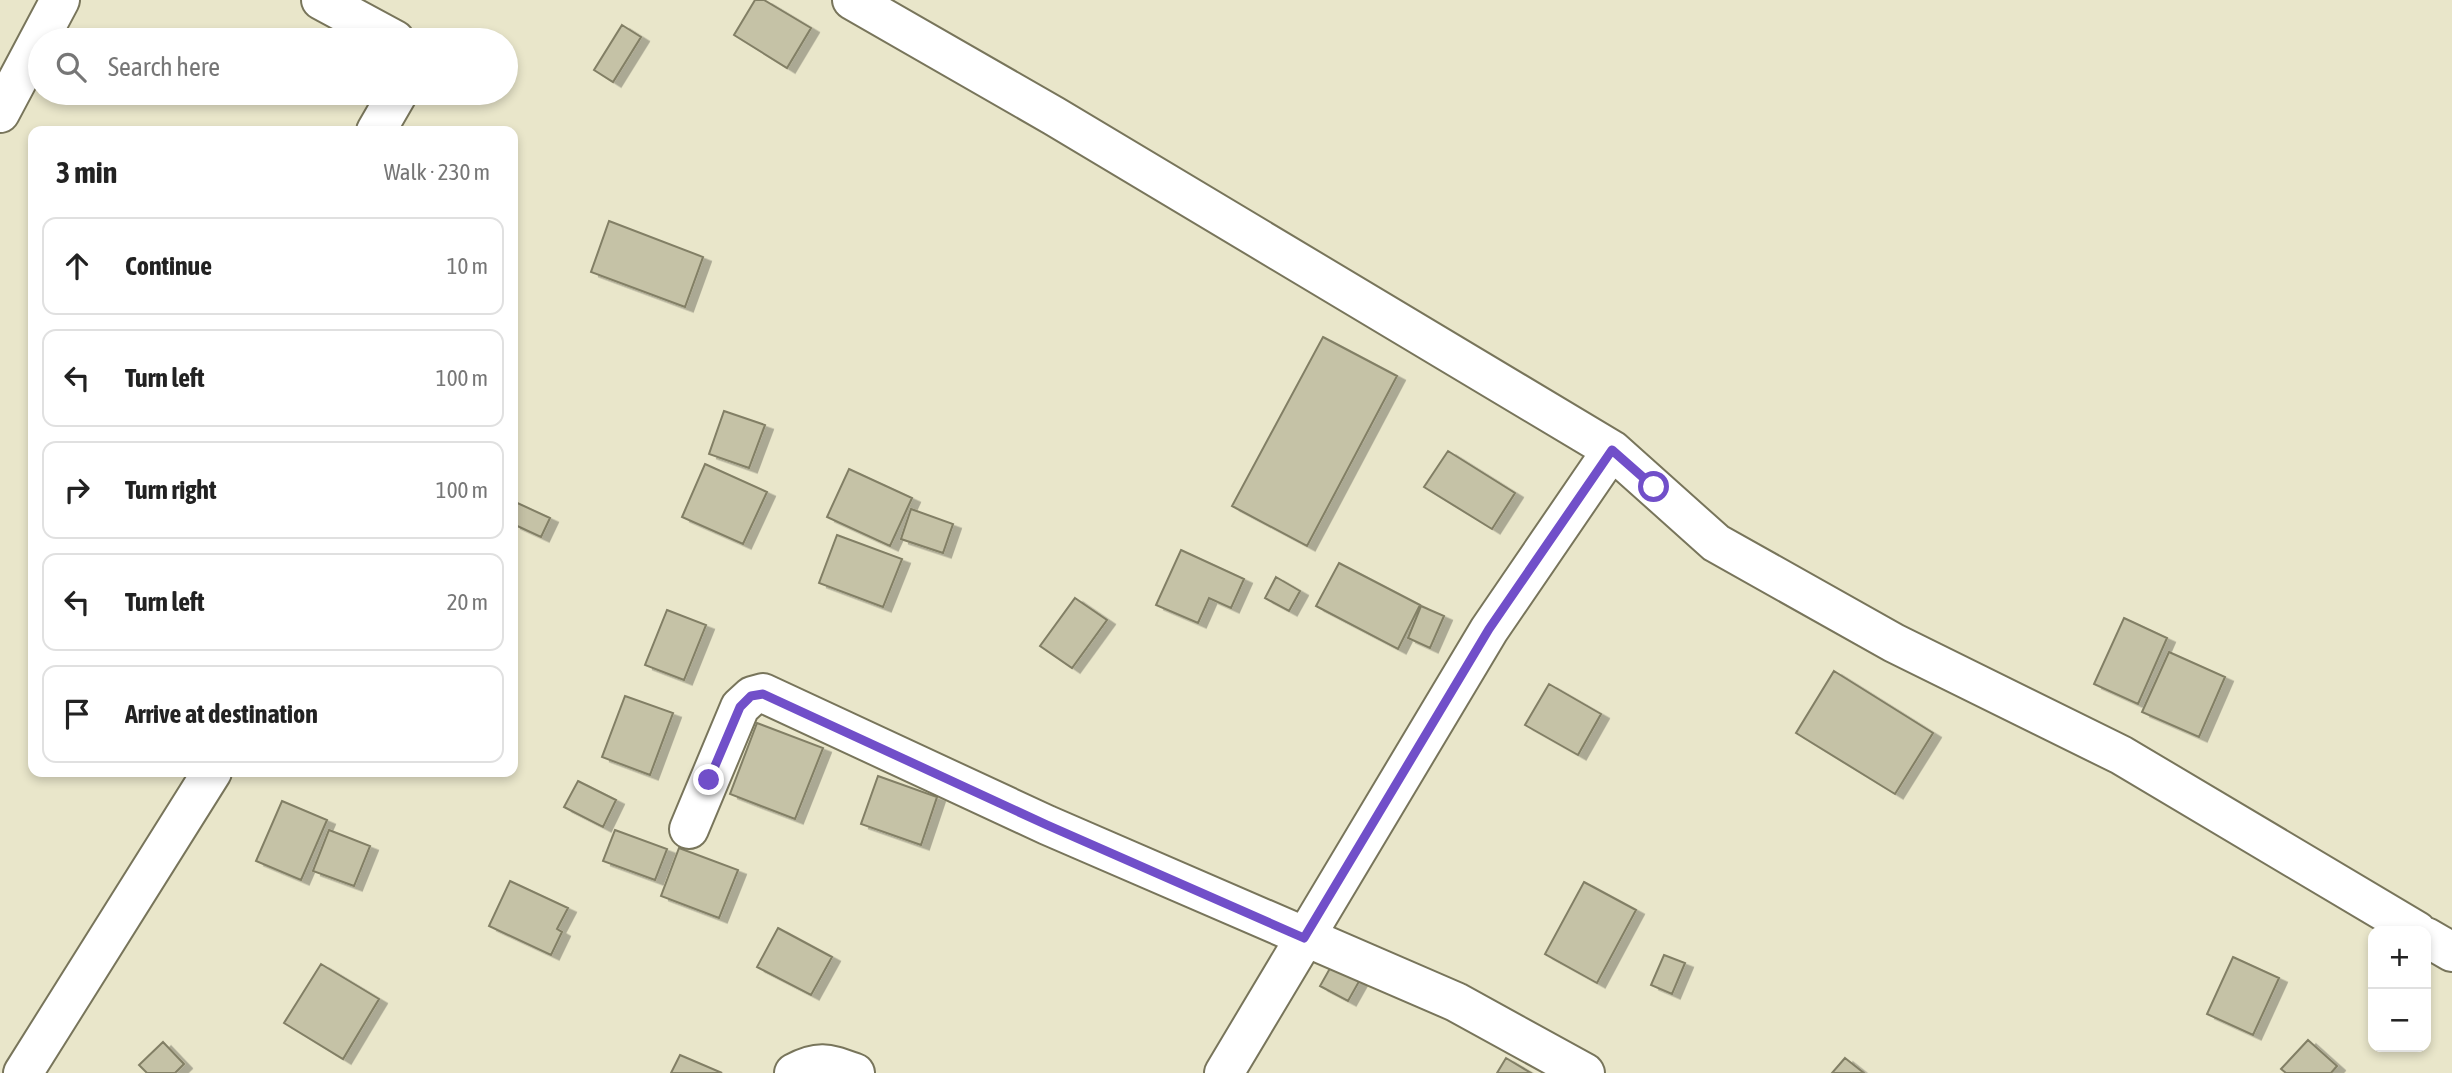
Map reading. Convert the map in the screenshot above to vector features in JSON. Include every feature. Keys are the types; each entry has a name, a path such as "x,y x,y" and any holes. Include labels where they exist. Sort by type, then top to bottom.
{"street":[{"path":"45,28 60,0"},
{"path":"321,0 373,28"},
{"path":"852,0 1054,116 1612,450 1716,543 1894,643 2121,755 2409,926"},
{"path":"0,113 28,60"},
{"path":"379,126 391,105"},
{"path":"1224,1073 1489,629 1612,450"},
{"path":"689,829 740,707 751,696 763,694 1047,825 1455,1002 1585,1073"},
{"path":"23,1073 209,777"},
{"path":"2431,940 2452,952"},
{"path":"794,1073 811,1064 825,1063 855,1073"}],"building":[{"path":"755,0 764,0 811,28 787,68 734,35"},
{"path":"622,25 641,37 613,82 594,70"},
{"path":"609,221 703,257 685,307 591,272"},
{"path":"1323,337 1397,376 1307,546 1232,506"},
{"path":"724,411 765,425 749,468 709,454"},
{"path":"1448,451 1515,493 1492,529 1424,487"},
{"path":"705,464 767,492 743,544 682,517"},
{"path":"849,469 912,498 890,546 827,517"},
{"path":"518,503 550,518 541,537 518,526"},
{"path":"911,509 953,524 943,553 901,539"},
{"path":"837,535 902,559 883,607 819,583"},
{"path":"1181,550 1244,579 1231,608 1209,598 1198,623 1156,605"},
{"path":"1339,563 1420,605 1398,649 1316,606"},
{"path":"1276,577 1300,591 1289,611 1265,598"},
{"path":"1075,598 1107,620 1072,668 1040,646"},
{"path":"1421,606 1444,616 1430,648 1408,638"},
{"path":"667,610 706,625 684,680 645,665"},
{"path":"2124,618 2167,638 2138,704 2094,684"},
{"path":"2169,652 2225,677 2199,737 2142,712"},
{"path":"1834,671 1933,733 1895,794 1796,733"},
{"path":"1549,684 1601,714 1578,755 1525,725"},
{"path":"625,696 673,713 650,775 602,757"},
{"path":"757,723 823,748 795,819 730,794"},
{"path":"878,776 937,797 921,845 861,824"},
{"path":"578,781 616,800 603,827 564,807"},
{"path":"282,801 327,820 301,880 256,861"},
{"path":"329,830 370,846 354,886 313,871"},
{"path":"615,830 667,849 655,880 603,861"},
{"path":"679,848 738,870 719,918 661,896"},
{"path":"510,881 568,908 557,929 562,932 551,955 489,926"},
{"path":"1584,882 1636,910 1597,983 1545,954"},
{"path":"778,928 832,957 811,995 757,967"},
{"path":"1342,947 1370,962 1348,1001 1320,986"},
{"path":"1664,955 1685,963 1672,994 1651,985"},
{"path":"2233,957 2279,978 2253,1035 2207,1014"},
{"path":"321,964 379,999 343,1059 284,1023"},
{"path":"2308,1040 2337,1066 2331,1073 2286,1073 2281,1069"},
{"path":"163,1042 184,1064 175,1073 147,1073 139,1065"},
{"path":"680,1055 722,1073 671,1073"},
{"path":"1506,1058 1531,1073 1497,1073"},
{"path":"1845,1058 1864,1073 1832,1073"}],"route":[{"path":"709,780 740,707 751,696 769,695 1047,825 1304,938 1489,629 1612,450 1654,487"}]}
